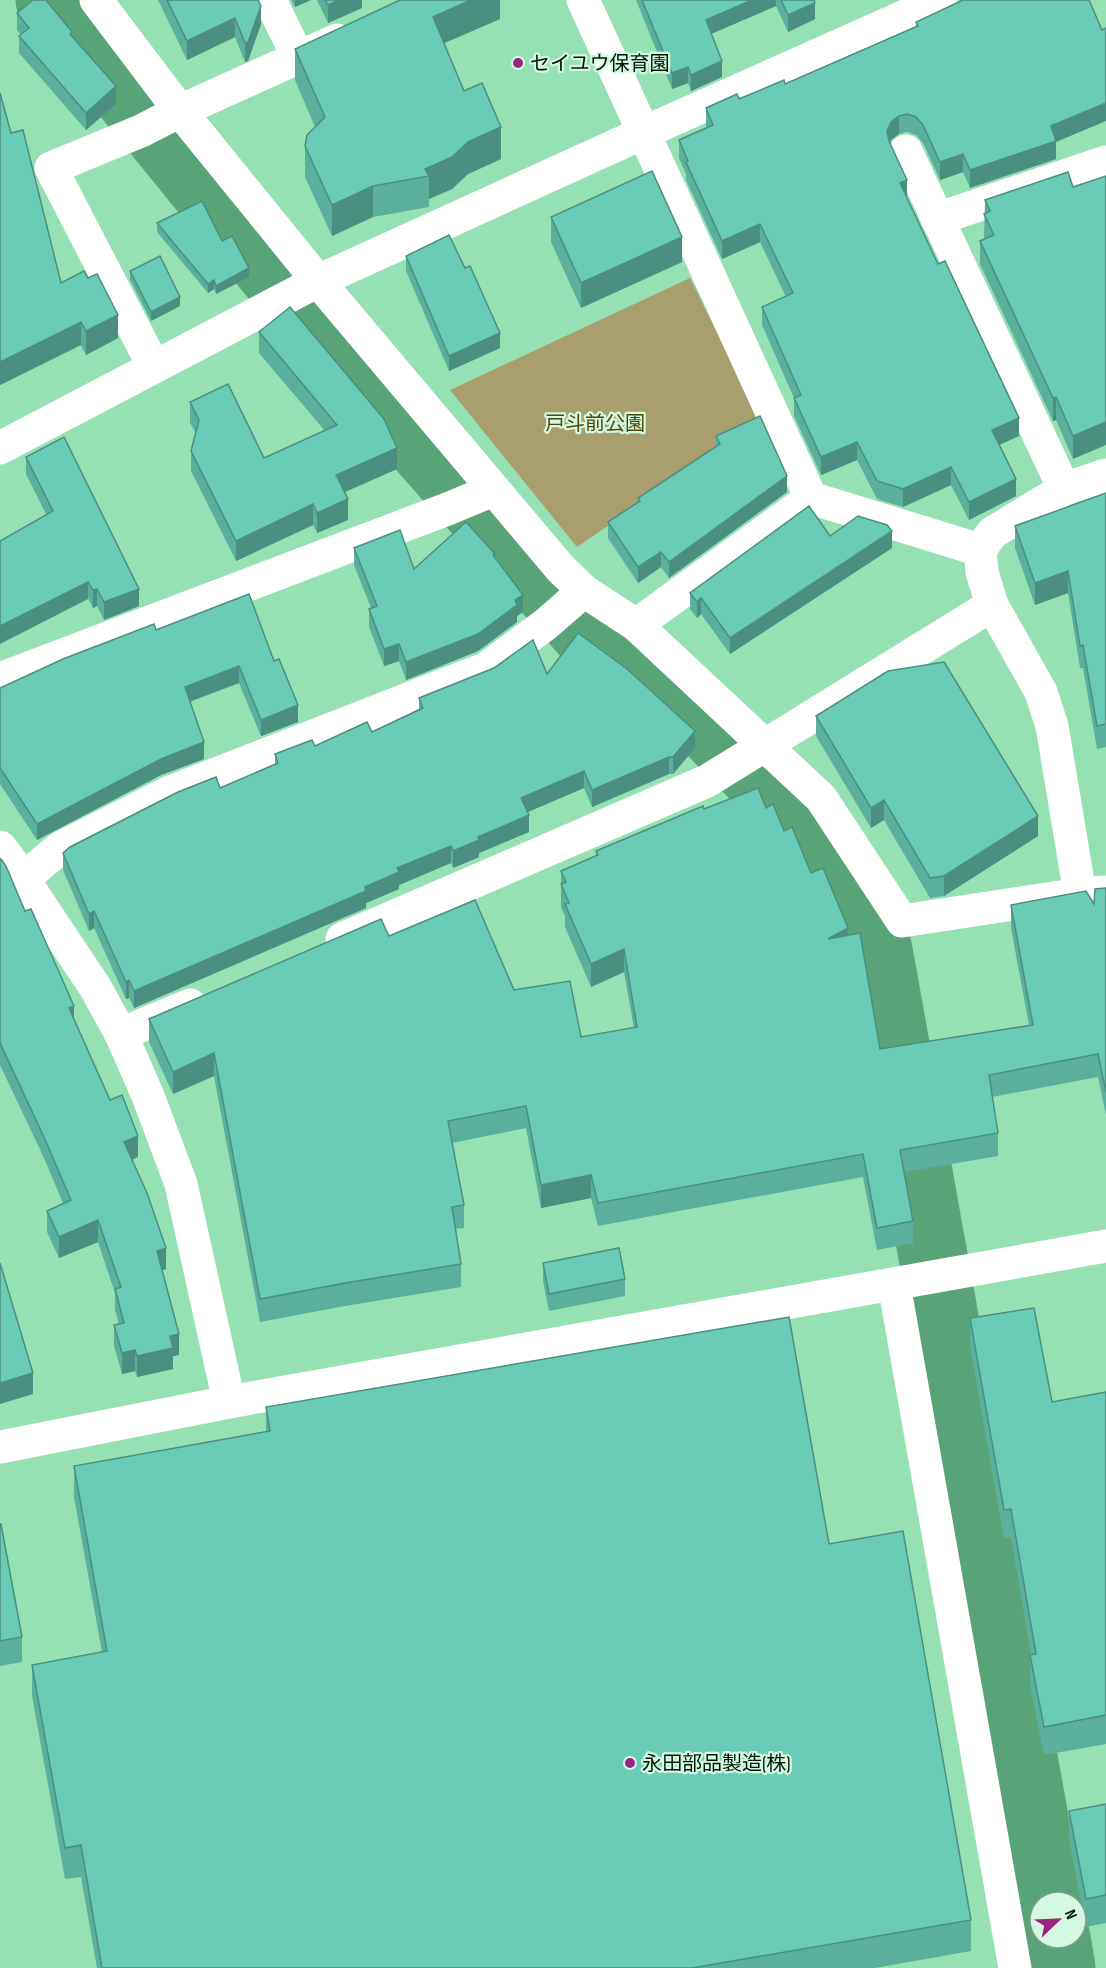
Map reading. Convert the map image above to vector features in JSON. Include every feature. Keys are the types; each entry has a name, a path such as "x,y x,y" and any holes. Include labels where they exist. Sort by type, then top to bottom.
{"street":[{"path":"96,0 162,120 318,281 561,570 584,591 636,625 821,798 902,921 1093,893 1052,726 1041,692 992,605 982,572 980,550 992,533 1064,489 1106,475"},
{"path":"270,0 298,57"},
{"path":"583,0 812,498 980,550"},
{"path":"0,448 318,281 941,0"},
{"path":"154,367 51,168 360,29"},
{"path":"906,152 1064,489"},
{"path":"937,219 1106,162"},
{"path":"0,679 493,490"},
{"path":"636,625 812,498"},
{"path":"23,879 60,848 149,802 488,668 546,624 584,591"},
{"path":"317,950 708,781 992,605"},
{"path":"0,847 94,987 121,1034 148,1096 181,1184 229,1402"},
{"path":"121,1034 219,992"},
{"path":"0,1447 229,1402 1106,1246"},
{"path":"908,1282 1016,1968"}],"green space":[{"name":"戸斗前公園","path":"690,278 761,421 577,547 450,390"}],"building":[{"path":"33,0 46,0 72,32 70,34 116,86 86,113 19,36 29,28 17,13"},
{"path":"167,0 258,0 261,6 248,42 245,43 235,18 187,41"},
{"path":"325,0 339,0 328,5"},
{"path":"400,0 471,0 433,17 464,91 482,83 501,127 468,142 452,157 425,169 429,176 373,186 332,205 305,146 307,135 325,117 295,49"},
{"path":"642,0 752,0 706,20 722,61 691,75 688,67 672,73"},
{"path":"781,0 814,0 815,3 788,15"},
{"path":"963,0 1089,0 1102,30 1106,28 1106,103 1051,126 1056,141 970,170 963,154 940,162 923,125 916,117 907,114 899,116 891,122 887,131 889,141 907,180 900,183 938,264 945,261 1019,418 992,430 1016,479 969,502 951,467 903,489 877,481 857,442 821,457 794,398 801,395 762,307 793,293 760,224 722,241 686,162 688,161 679,140 713,125 706,108 737,94 739,99 784,80 785,84 918,26 916,22"},
{"path":"0,93 11,133 23,130 61,283 84,271 88,278 97,274 118,315 86,331 81,322 0,362"},
{"path":"652,171 682,237 581,283 551,217"},
{"path":"1068,172 1073,187 1106,176 1106,422 1073,436 980,241 994,235 984,214 990,211 985,200"},
{"path":"202,201 222,241 232,236 249,268 216,286 214,280 208,284 157,223"},
{"path":"449,235 465,268 470,266 500,333 449,356 406,256"},
{"path":"160,256 180,297 151,312 130,271"},
{"path":"290,307 384,419 397,448 336,475 348,499 317,513 313,504 236,541 191,451 199,420 190,402 228,384 264,458 337,425 259,332"},
{"path":"760,416 787,476 669,562 661,552 638,567 608,522 640,501 638,498 720,444 716,436"},
{"path":"64,437 139,589 104,602 97,589 93,590 88,582 0,626 0,541 53,511 26,457"},
{"path":"1106,493 1106,724 1097,726 1083,645 1080,646 1068,571 1035,583 1015,526"},
{"path":"809,506 830,536 858,516 887,525 892,531 730,638 701,598 697,602 690,593"},
{"path":"466,522 495,554 493,555 523,595 515,600 517,605 478,634 406,662 399,644 384,649 369,609 377,606 354,548 400,530 414,569"},
{"path":"249,594 274,661 279,659 298,705 261,720 239,666 185,687 204,742 161,759 37,824 0,768 0,688 63,659 154,624 156,630"},
{"path":"578,633 627,669 695,731 673,757 592,790 584,771 521,798 529,815 478,837 479,840 453,851 451,846 397,868 399,872 365,887 366,891 134,991 129,980 126,982 94,911 89,914 63,853 70,847 178,792 216,777 220,788 278,763 275,754 312,740 315,746 367,722 372,732 423,708 419,698 494,668 533,640 547,674"},
{"path":"944,662 1038,816 944,876 930,878 884,800 871,808 816,716 888,671"},
{"path":"758,788 766,808 773,804 784,831 792,827 811,873 823,868 848,928 828,939 860,933 880,1049 1033,1025 1011,905 1086,891 1094,904 1095,889 1106,888 1106,1092 1098,1054 989,1075 998,1133 900,1150 913,1221 877,1228 863,1154 598,1203 591,1175 541,1185 526,1106 448,1121 464,1205 452,1207 461,1264 260,1299 214,1053 173,1072 149,1019 381,919 389,936 475,900 514,990 570,981 581,1037 637,1027 624,949 591,964 565,904 569,903 561,884 566,882 561,871 598,855 596,851 703,806 704,809"},
{"path":"0,859 6,866 25,911 31,909 74,1006 69,1008 110,1100 122,1095 138,1136 124,1142 147,1193 166,1248 157,1251 179,1334 170,1336 173,1348 137,1356 135,1350 122,1353 114,1325 124,1323 115,1289 121,1287 98,1220 59,1237 47,1211 71,1200 0,1043"},
{"path":"619,1248 625,1279 549,1294 543,1263"},
{"path":"0,1263 33,1373 0,1383"},
{"path":"1034,1308 1052,1402 1106,1392 1106,1715 1044,1727 1030,1655 1036,1654 1011,1509 1004,1510 970,1318"},
{"name":"永田部品製造(株)","path":"789,1317 829,1544 903,1531 971,1920 692,1968 102,1968 81,1845 65,1848 32,1665 107,1651 74,1466 270,1431 266,1407"},
{"path":"0,1524 22,1637 0,1641"},
{"path":"1106,1804 1106,1895 1088,1899 1088,1890 1084,1890 1069,1811"}],"waterway":[{"path":"50,0 273,274"},
{"path":"310,320 585,632 636,660 708,727 804,826 878,950 1047,1890"},
{"path":"1058,1950 1061,1968"}],"place":[{"name":"セイユウ保育園","path":"518,63"},
{"name":"永田部品製造(株)","path":"630,1763"}]}
